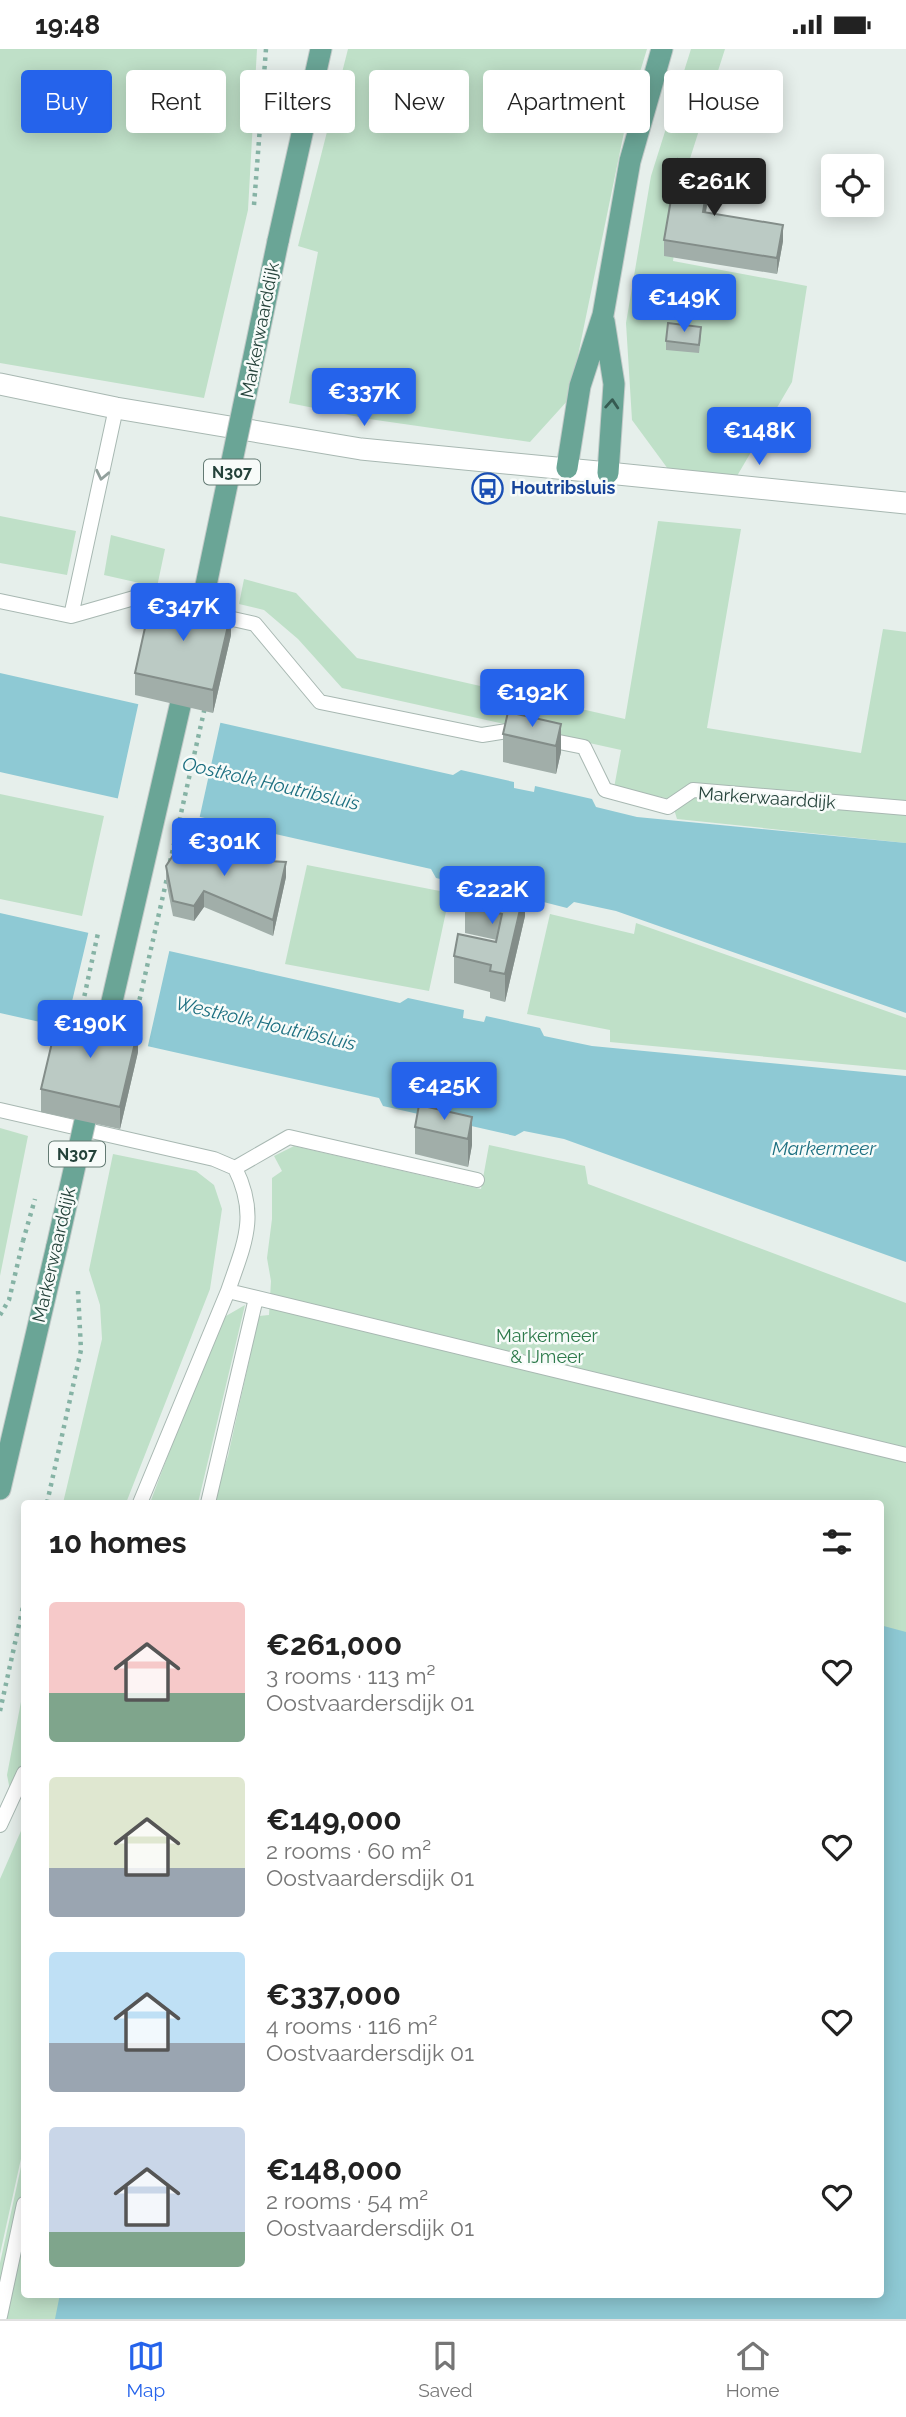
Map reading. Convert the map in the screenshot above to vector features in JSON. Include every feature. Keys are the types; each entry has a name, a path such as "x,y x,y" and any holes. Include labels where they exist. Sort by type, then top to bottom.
{"main road":[{"name":"Markerwaarddijk","path":"192,650 321,49"},
{"path":"567,468 580,386 603,315 629,161 662,49"},
{"path":"603,315 614,384 608,473"},
{"name":"Markerwaarddijk","path":"0,1489 187,676"}],"street":[{"path":"0,384 116,408 361,449 906,503"}],"lane":[{"path":"0,601 71,616 116,408"},
{"name":"Markerwaarddijk","path":"71,616 134,598 255,624 320,702 482,735 507,731 584,747 605,789 668,807 693,790 906,809"},
{"path":"0,1110 214,1159 235,1168 247,1191 247,1234 228,1291 141,1500"},
{"path":"235,1168 289,1137 477,1180"},
{"path":"228,1291 906,1455"},
{"path":"209,1500 256,1298"},
{"path":"0,1825 21,1780"},
{"path":"0,2316 21,2218"}],"path":[{"path":"252,215 266,49"},
{"path":"131,1035 208,696"},
{"name":"Markerwaarddijk","path":"0,1315 9,1300 23,1241"},
{"path":"48,1500 81,1350 78,1288"},
{"path":"0,1711 21,1616"}],"green space":[{"path":"0,49 257,49 256,70 240,70 240,133 252,133 248,210 204,398 0,363"},
{"path":"348,49 647,49 641,70 483,70 483,133 624,133 569,399 530,442 369,419 289,403 318,252 298,246 327,133 355,133 355,70 343,70"},
{"path":"691,49 725,49 718,70 684,70"},
{"path":"665,133 698,133 686,171 673,261 807,286 792,382 737,476 668,469 632,420 626,323 651,176"},
{"path":"0,516 76,531 67,575 0,563"},
{"path":"658,521 741,529 707,728 861,753 883,629 906,632 906,843 677,819 671,799 614,788 621,750 342,688 298,639 264,610 239,604 244,579 296,593 357,658 625,719"},
{"path":"111,535 165,549 157,587 104,575"},
{"path":"0,794 104,816 82,916 0,899"},
{"path":"307,865 450,893 429,991 285,964"},
{"path":"550,914 634,934 636,923 906,1018 906,1070 610,1042 610,1030 527,1014"},
{"path":"0,1128 28,1136 0,1276"},
{"name":"Markermeer & IJmeer","path":"489,1145 585,1166 588,1184 906,1303 906,2319 0,2319 0,2263 21,2167 21,2298 884,2298 884,1500 213,1500 228,1456 259,1316 269,1315 271,1281 267,1258 272,1219 272,1178 282,1171 274,1156 294,1146 481,1189"},
{"path":"113,1154 196,1171 214,1185 222,1209 210,1289 127,1500 64,1500 102,1339 100,1305 89,1270"},
{"path":"245,1305 199,1500 151,1500 219,1320"},
{"path":"21,1702 21,1769 11,1795 7,1775"},
{"path":"21,1831 21,2159 0,2254 0,1879"}],"water":[{"name":"Oostkolk Houtribsluis","path":"0,673 453,775 461,770 514,782 514,788 534,792 535,786 592,799 596,807 637,817 906,843 906,1013 616,911 574,902 567,908 512,894 513,888 493,884 492,891 436,878 431,869 0,772"},
{"path":"0,913 400,1003 408,998 464,1010 463,1018 484,1022 486,1016 540,1028 544,1036 592,1046 906,1076 906,1262 564,1139 524,1131 515,1136 383,1106 379,1098 0,1013"},
{"path":"884,1626 906,1632 906,2319 55,2319 59,2298 884,2298"}],"pier":[{"path":"139,701 221,720 199,820 117,802"},
{"path":"89,930 170,948 147,1050 65,1031"}],"building":[{"path":"678,159 711,164 703,212 783,225 777,258 664,240"},
{"path":"668,323 701,327 699,345 666,341"},
{"path":"152,596 231,613 213,690 135,673"},
{"path":"508,712 561,724 556,746 503,734"},
{"path":"186,836 208,841 213,858 286,862 273,920 204,891 194,906 173,901 166,866"},
{"path":"470,883 508,892 509,885 525,888 505,974 490,971 491,965 454,956 458,934 496,942 502,914 465,905"},
{"path":"59,1013 138,1030 120,1107 41,1089"},
{"path":"419,1105 472,1117 468,1139 415,1127"}],"place":[{"name":"Houtribsluis","path":"488,488"}],"water label":[{"name":"Westkolk Houtribsluis","path":"266,1023"},
{"name":"Markermeer","path":"824,1148"}]}
